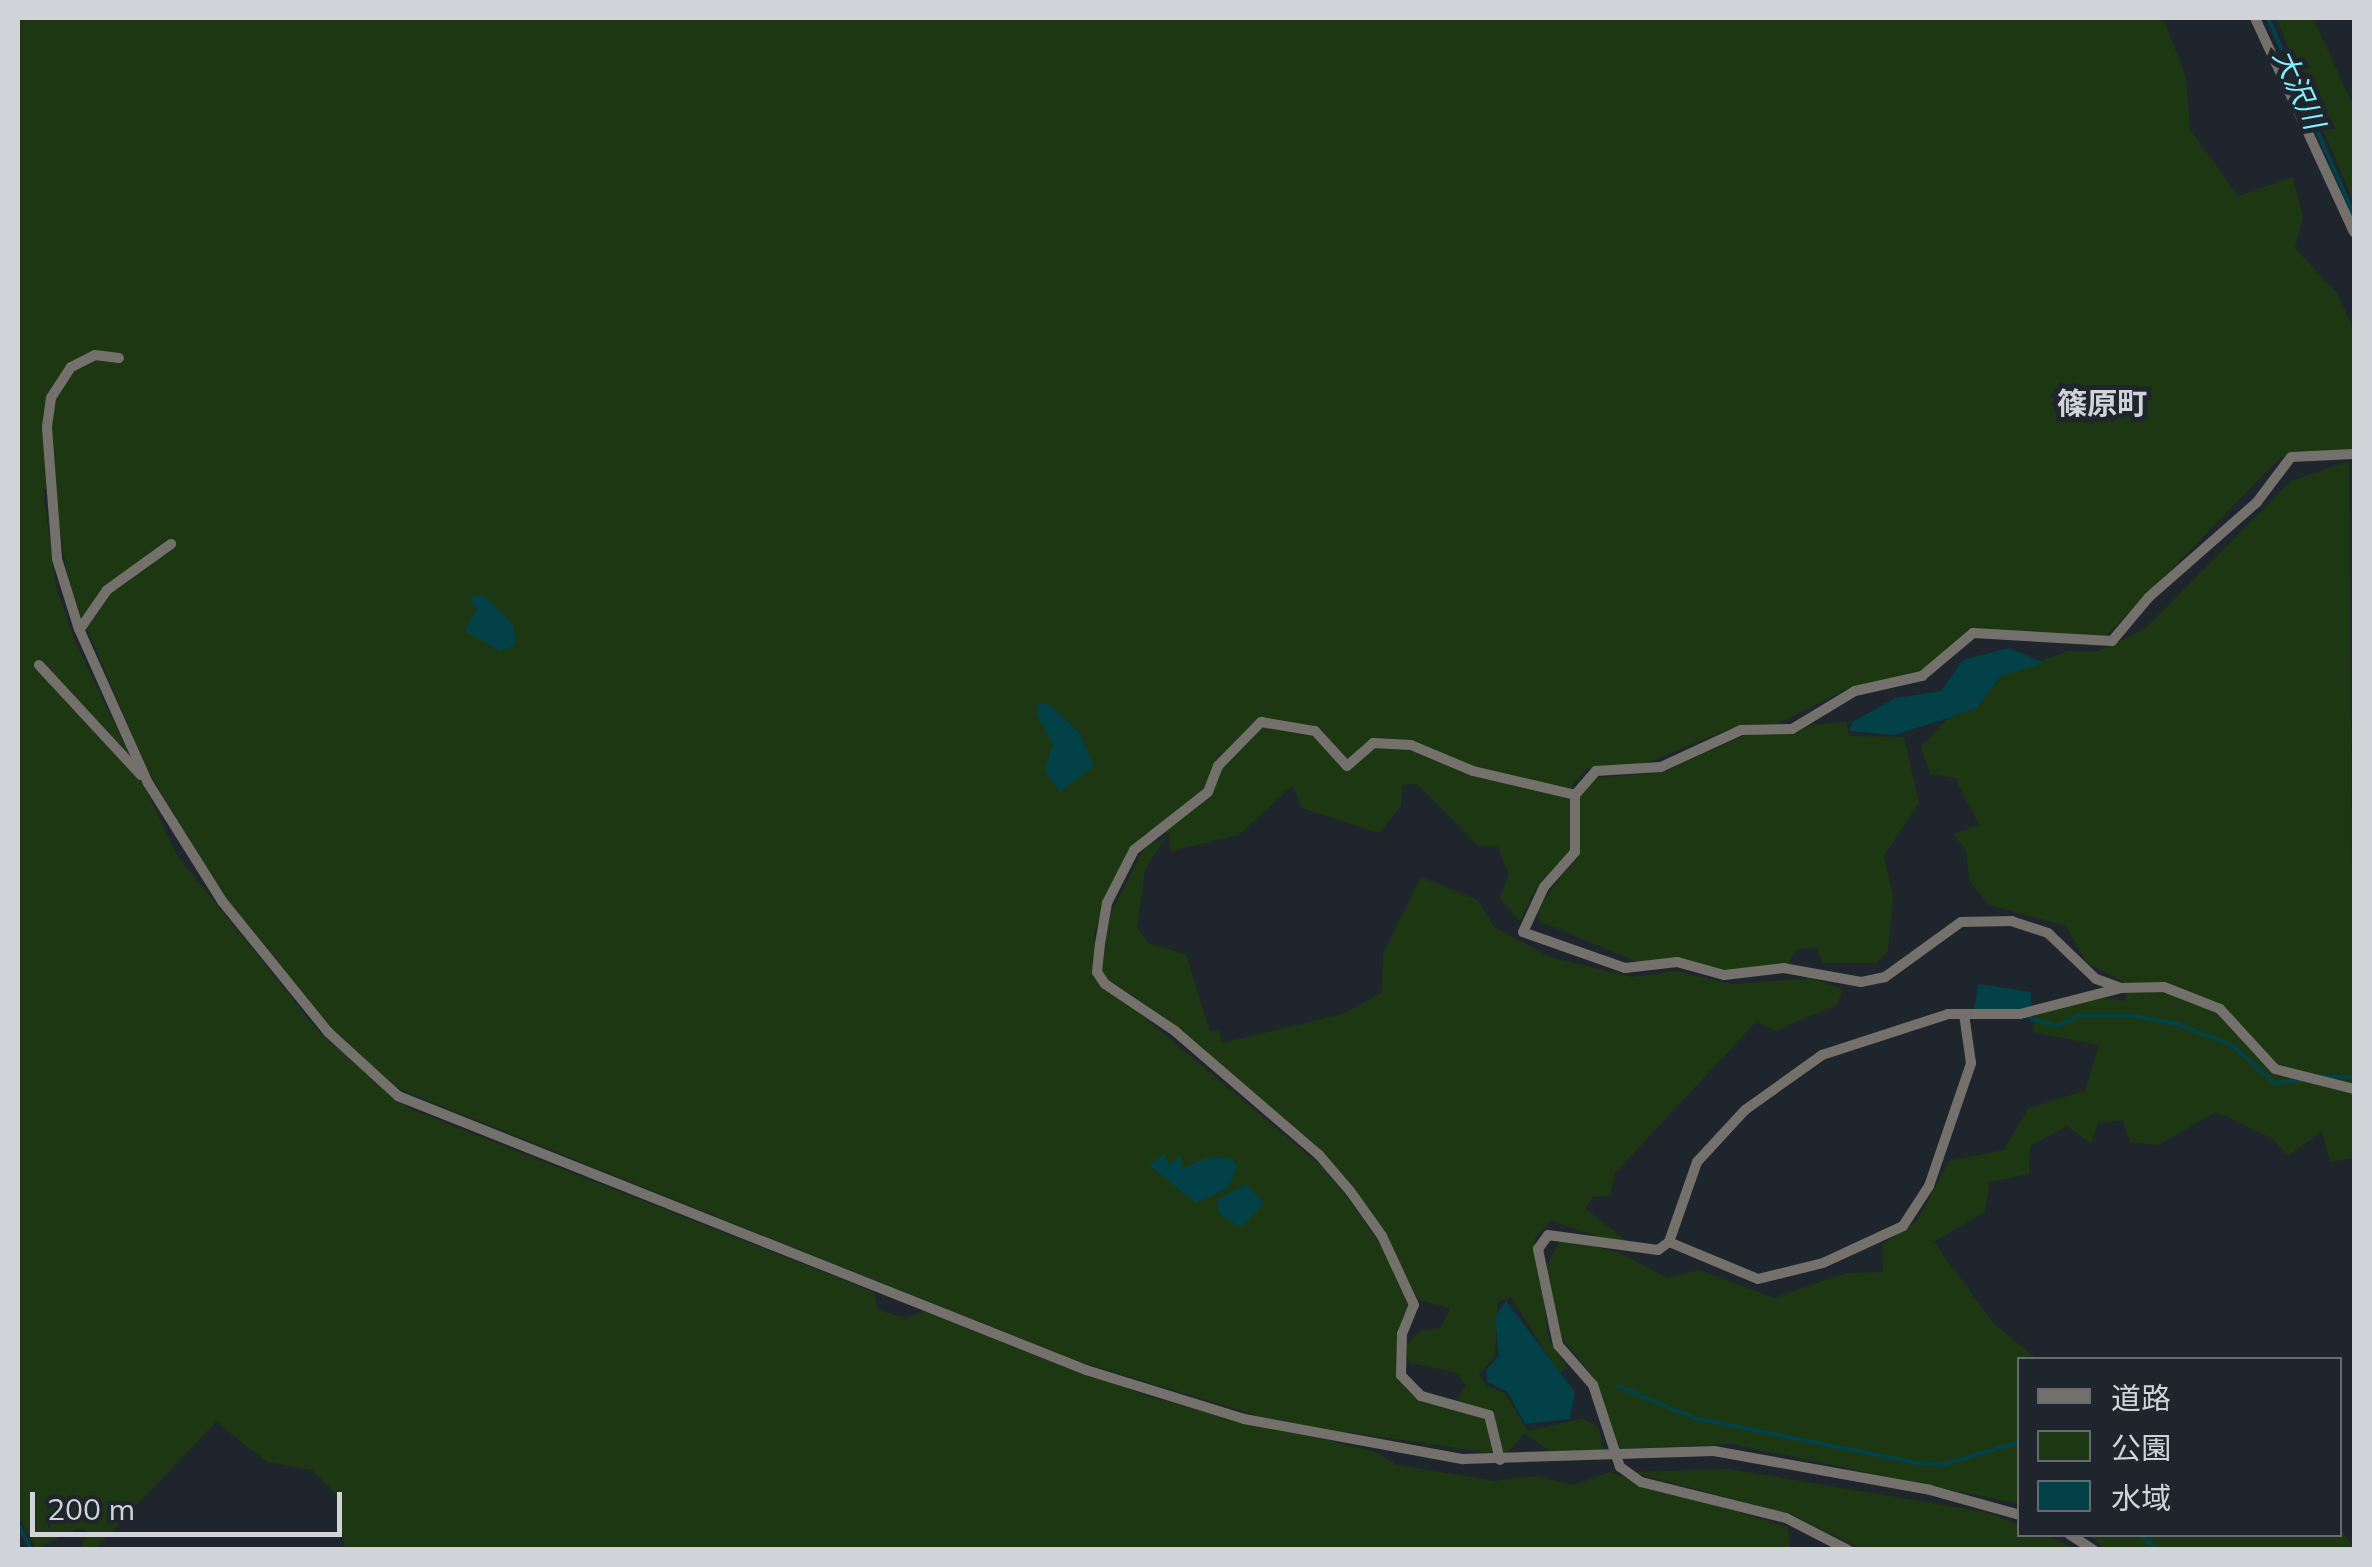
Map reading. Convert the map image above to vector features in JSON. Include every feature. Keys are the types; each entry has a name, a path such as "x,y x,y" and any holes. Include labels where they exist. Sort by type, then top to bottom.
{"street":[{"path":"2255,18 2354,232"},
{"path":"119,358 95,355 71,367 51,398 47,428 57,559 79,630 148,783"},
{"path":"2120,988 2096,980 2048,933 2012,921 1961,922 1885,977 1862,982 1784,968 1724,976 1677,962 1625,968 1522,932 1538,896 1575,852 1575,796 1596,771 1661,766 1741,730 1792,729 1855,691 1922,676 1972,634 2112,641 2138,607 2257,502 2290,457 2354,454"},
{"path":"79,630 107,590 171,544"},
{"path":"39,665 148,783 270,963 371,1077 398,1096 1086,1370 1328,1439 1500,1460 1617,1456 1671,1448 1765,1458 2017,1514"},
{"path":"1500,1460 1489,1414 1421,1396 1401,1374 1402,1334 1414,1305 1382,1236 1350,1191 1319,1154 1175,1031 1106,984 1098,972 1100,944 1106,903 1134,850 1208,792 1218,766 1261,722 1314,732 1347,766 1373,743 1410,744 1473,771 1575,796"},
{"path":"1848,1550 1786,1518 1641,1482 1617,1456 1593,1384 1558,1345 1538,1248 1556,1233 1621,1250 1650,1252 1670,1242 1696,1162 1744,1110 1822,1055 1927,1018 2020,1014 2120,988 2164,987 2220,1008 2275,1069 2354,1089"},
{"path":"1670,1242 1758,1278 1823,1263 1903,1226 1929,1186 1972,1063 1964,1014"}],"green space":[{"path":"18,18 2163,18 2186,77 2190,129 2238,196 2293,177 2303,217 2295,248 2337,293 2354,330 2354,449 2281,457 2106,636 1971,631 1918,675 1847,689 1773,726 1729,729 1644,764 1588,768 1572,786 1573,849 1535,889 1520,921 1499,898 1509,874 1498,847 1478,846 1417,784 1402,785 1401,806 1379,833 1302,808 1292,786 1239,835 1170,851 1170,833 1145,833 1127,853 1094,933 1099,979 1332,1175 1386,1253 1409,1302 1397,1365 1411,1392 1486,1417 1495,1448 1490,1453 1279,1422 1077,1361 399,1089 321,1023 227,900 147,770 69,587 54,490 43,489 56,587 72,634 177,855 320,1033 408,1108 874,1292 878,1310 906,1318 924,1311 1150,1397 1376,1452 1397,1465 1495,1481 1536,1476 1574,1485 1609,1472 1788,1527 1790,1542 1788,1549 345,1549 336,1494 312,1470 267,1462 216,1422 95,1549 80,1549 87,1530 76,1529 36,1549 18,1515"},
{"path":"2276,18 2313,18 2354,107 2354,203"},
{"path":"2349,461 2354,1158 2330,1162 2322,1131 2288,1156 2273,1139 2216,1112 2158,1145 2130,1142 2122,1120 2098,1123 2091,1144 2067,1126 2030,1146 2029,1174 1990,1182 1985,1212 1934,1242 1994,1324 2035,1357 2017,1357 2017,1504 1731,1444 1617,1449 1593,1376 1558,1334 1545,1269 1561,1239 1618,1252 1667,1278 1699,1270 1774,1298 1846,1273 1883,1272 1882,1245 1917,1221 1949,1161 2004,1150 2028,1108 2085,1091 2099,1045 2033,1032 2034,1013 2096,996 2125,1001 2129,985 2086,962 2066,926 1989,905 1969,880 1966,850 1953,834 1979,825 1955,778 1930,774 1921,747 1948,718 1977,708 2001,676 2068,651 2099,651 2146,628 2291,481"},
{"path":"1846,721 1849,736 1904,737 1919,803 1884,856 1893,896 1888,951 1876,963 1823,963 1816,948 1797,949 1788,964 1742,973 1640,963 1539,921 1538,908 1577,855 1579,796 1596,778 1663,772 1747,734"},
{"path":"1165,838 1145,869 1137,928 1148,943 1186,954 1210,1032 1219,1030 1222,1043 1342,1014 1382,993 1383,953 1421,877 1478,900 1494,927 1550,957 1633,977 1675,971 1733,984 1813,978 1843,990 1837,1005 1775,1031 1757,1021 1615,1173 1610,1196 1593,1197 1585,1208 1627,1241 1622,1246 1551,1220 1535,1239 1549,1340 1567,1367 1559,1374 1511,1297 1498,1302 1495,1356 1479,1374 1485,1385 1505,1393 1528,1431 1583,1418 1598,1427 1604,1451 1554,1453 1524,1434 1505,1455 1491,1412 1458,1400 1466,1385 1455,1372 1409,1363 1405,1346 1422,1330 1441,1328 1450,1308 1416,1299 1388,1241 1321,1151 1132,994 1107,982 1101,968 1111,912 1146,845"},
{"path":"1729,1469 1986,1512 2017,1524 2017,1537 2049,1537 2076,1549 1861,1549 1791,1514 1630,1472"},
{"path":"2342,1531 2354,1549 2107,1549 2092,1537 2342,1537"}],"water":[{"path":"483,595 513,624 516,645 500,651 465,631 477,610 470,597"},
{"path":"2009,648 2044,663 2001,676 1977,708 1894,735 1850,731 1852,722 1896,698 1941,691 1963,660"},
{"path":"1047,703 1079,732 1094,766 1060,792 1045,771 1053,744 1037,715 1038,704"},
{"path":"1978,984 2031,992 2032,1019 1974,1010"},
{"path":"1165,1154 1169,1165 1181,1155 1182,1169 1208,1157 1232,1159 1237,1167 1228,1188 1196,1203 1149,1165"},
{"path":"1246,1184 1264,1203 1241,1227 1220,1215 1217,1200"},
{"path":"1506,1301 1575,1392 1570,1419 1525,1424 1508,1392 1487,1382 1486,1370 1499,1356 1495,1317"}],"waterway":[{"name":"大沢川","path":"2268,18 2354,215"},
{"path":"2032,1019 2056,1026 2080,1016 2134,1016 2177,1024 2232,1045 2275,1083 2303,1080"},
{"path":"2311,1076 2354,1077"},
{"path":"1618,1386 1694,1418 1918,1463 1941,1465 2017,1443"},
{"path":"18,1524 32,1550"},
{"path":"2143,1537 2159,1550"}],"district":[{"name":"篠原町","path":"2102,403"}]}
